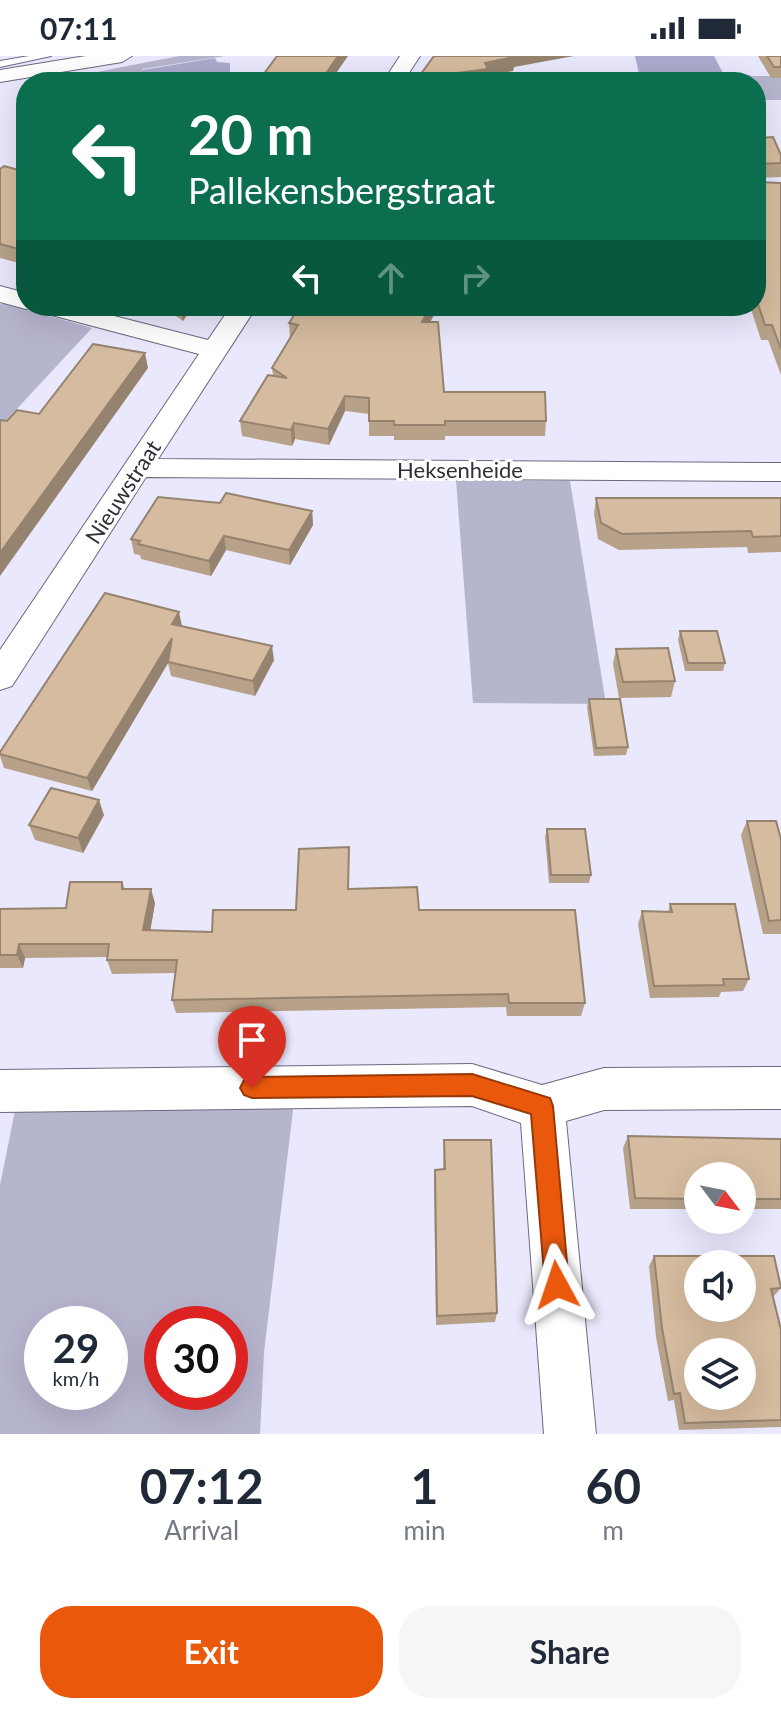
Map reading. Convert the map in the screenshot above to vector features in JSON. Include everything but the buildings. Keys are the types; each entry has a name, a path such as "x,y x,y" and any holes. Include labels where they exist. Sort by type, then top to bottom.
{"street":[{"path":"24,72 122,56"},
{"path":"83,316 214,350"},
{"name":"Nieuwstraat","path":"0,677 237,316"},
{"name":"Heksenheide","path":"138,468 781,472"},
{"path":"0,1091 472,1085 542,1106 604,1089 781,1088"},
{"path":"542,1106 570,1434"}],"lane":[{"path":"0,64 46,56"}],"shaded area":[{"path":"179,56 225,56 142,69 142,72 97,72"},
{"path":"635,56 714,56 722,72 639,72"},
{"path":"215,58 217,62 230,63 230,72 142,70"},
{"path":"766,76 781,76 781,100 766,100"},
{"path":"0,305 16,307 16,316 49,316 92,328 0,427"},
{"path":"456,480 570,481 606,704 473,703"},
{"path":"294,1102 264,1352 260,1434 0,1434 0,1185 16,1106"}],"route":[{"path":"252,1088 472,1085 542,1106 557,1285"}]}
